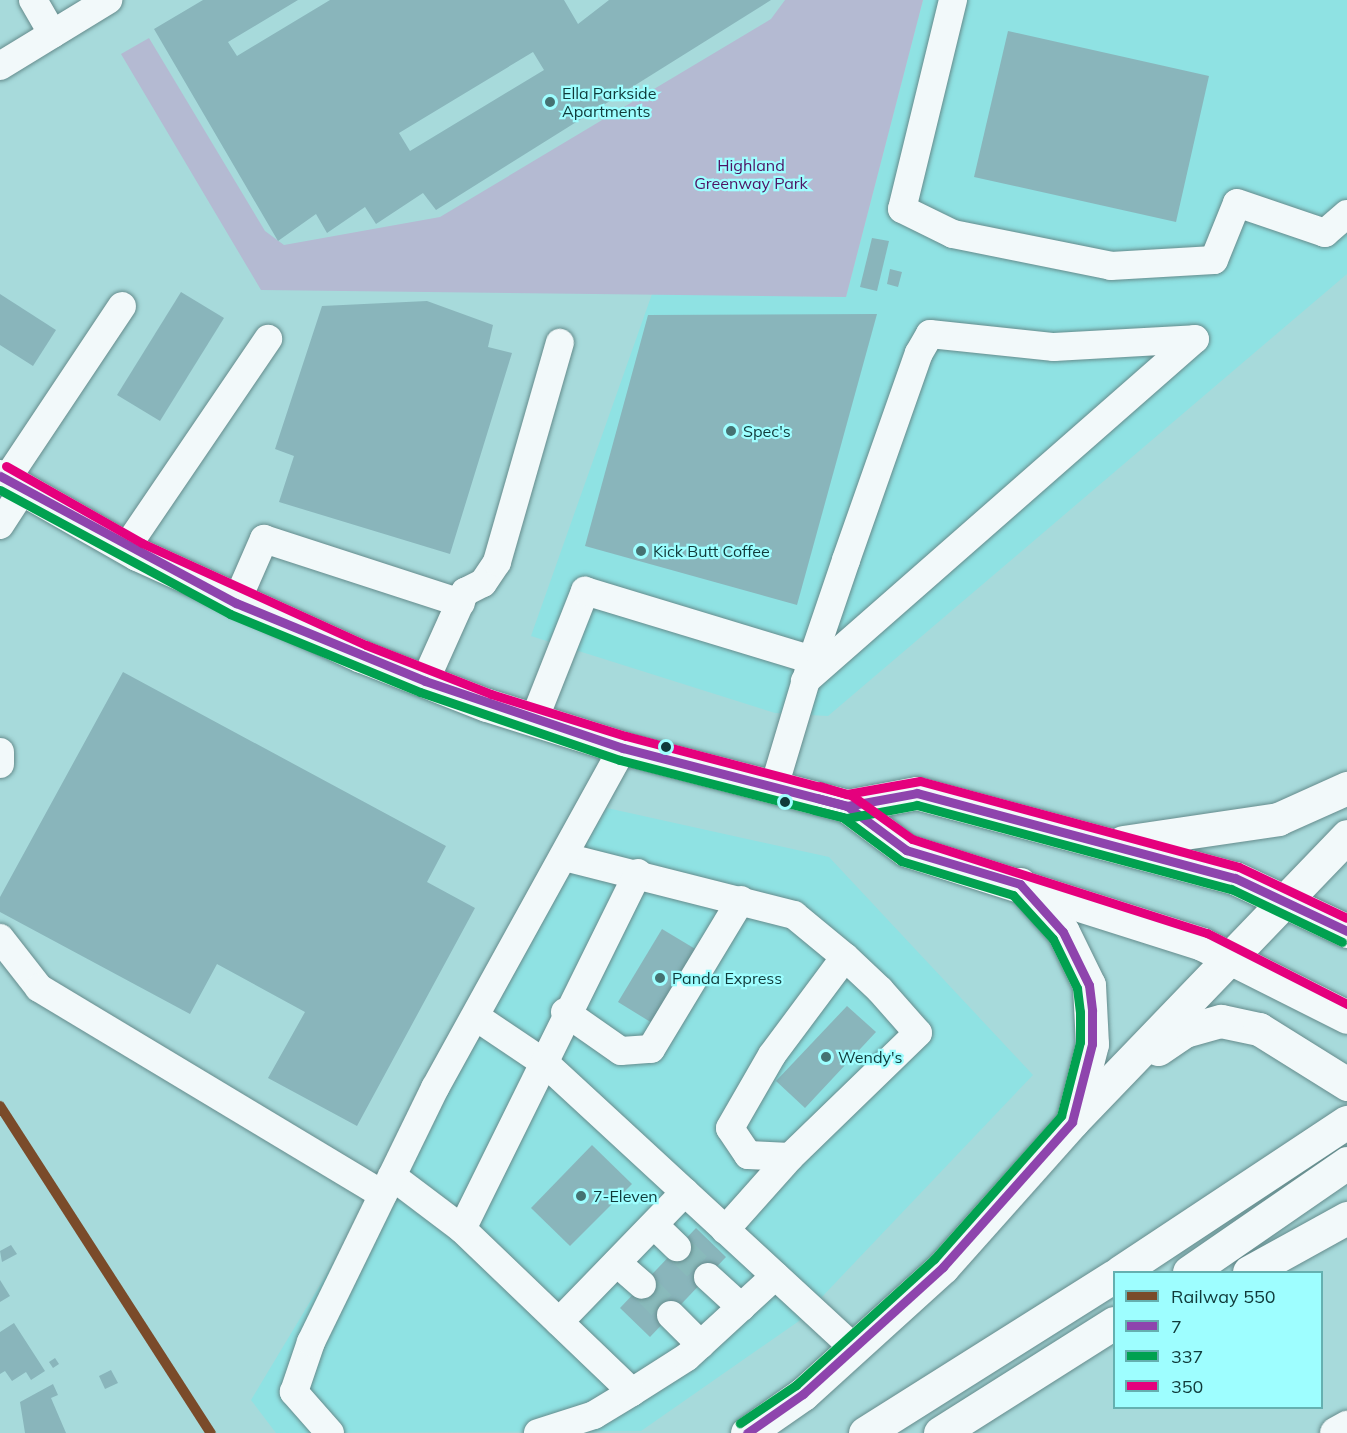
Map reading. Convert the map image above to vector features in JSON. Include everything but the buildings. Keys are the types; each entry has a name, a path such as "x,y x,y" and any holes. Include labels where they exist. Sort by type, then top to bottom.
{"main road":[{"path":"9,482 126,548 236,603 426,681 534,720 623,748 847,806 906,850 1020,884 1234,957 1347,1017"},
{"path":"1116,844 1278,819 1347,788"},
{"path":"847,806 917,793 1116,844 1235,878 1288,900 1347,931"},
{"path":"747,1433 803,1394 943,1267 1072,1122 1234,957 1347,836"},
{"path":"1020,884 1063,933 1089,985 1092,1044 1072,1122"},
{"path":"1072,1122 1185,1031 1221,1020 1259,1029 1347,1084"},
{"path":"1122,1271 1347,1122"},
{"path":"1190,1271 1347,1163"},
{"path":"1251,1271 1341,1222"},
{"path":"865,1433 1113,1277"},
{"path":"940,1433 1027,1382 1113,1324"},
{"path":"1027,1382 1113,1341"},
{"path":"1336,1433 1347,1427"}],"street":[{"path":"33,0 53,34"},
{"path":"0,66 108,0"},
{"path":"953,0 902,209 953,234 1111,266 1214,260 1237,203 1325,233 1347,214"},
{"path":"0,525 9,482 122,306"},
{"path":"774,787 808,671 901,402 930,334 1054,347 1194,339 808,671"},
{"path":"126,548 268,339"},
{"path":"426,681 461,603 497,562 560,343"},
{"path":"236,603 264,539 461,603"},
{"path":"534,720 585,591 808,671"},
{"path":"330,1433 294,1392 311,1342 387,1186 476,1017 623,748"},
{"path":"0,752 0,764"},
{"path":"565,857 638,873 794,915 845,957 918,1033 790,1157 725,1230"},
{"path":"462,1229 546,1064 565,1012 638,873"},
{"path":"565,1012 621,1051 651,1049 741,900"},
{"path":"0,938 39,988 462,1229 632,1392"},
{"path":"790,1157 748,1155 730,1128 772,1055 845,957"},
{"path":"476,1017 546,1064 854,1348"},
{"path":"559,1322 685,1192"},
{"path":"654,1225 677,1247"},
{"path":"617,1263 642,1285"},
{"path":"708,1276 741,1307"},
{"path":"538,1433 594,1415 632,1392 701,1345 775,1276"},
{"path":"671,1315 701,1345"}],"shaded area":[{"path":"923,0 1347,0 1347,274 828,716 775,713 531,636 652,294 846,297"},
{"path":"607,808 829,857 1033,1075 799,1321 641,1431 276,1433 251,1400"}],"green space":[{"name":"Highland Greenway Park","path":"785,0 923,0 846,297 261,290 121,54 149,38 265,231 284,245 440,217 771,19"}],"tunnel":[{"path":"677,1247 708,1277"},
{"path":"642,1285 671,1315"}],"rail line":[{"name":"550","path":"0,1106 211,1433"}],"transit line":[{"name":"350","path":"6,466 142,543 366,645 491,694 626,736 851,795 912,839 1207,933 1347,1004"},
{"name":"7","path":"0,476 236,603 425,681 623,748 847,806 906,850 1020,884 1063,932 1089,985 1092,1011 1092,1044 1072,1122 943,1267 803,1394 747,1433"},
{"name":"337","path":"0,490 230,614 420,692 620,760 842,817 901,861 1013,895 1053,939 1077,988 1080,1012 1080,1042 1061,1116 934,1259 796,1385 740,1423"},
{"name":"350","path":"820,786 847,794 920,781 1239,867 1347,918"},
{"name":"7","path":"817,798 847,806 917,793 1235,878 1347,931"},
{"name":"337","path":"814,810 847,818 917,805 1231,889 1342,942"}],"place":[{"name":"Ella Parkside Apartments","path":"550,102"},
{"name":"Spec's","path":"731,431"},
{"name":"Kick Butt Coffee","path":"641,551"},
{"name":"Panda Express","path":"660,978"},
{"name":"Wendy's","path":"826,1057"},
{"name":"7-Eleven","path":"581,1196"}]}
